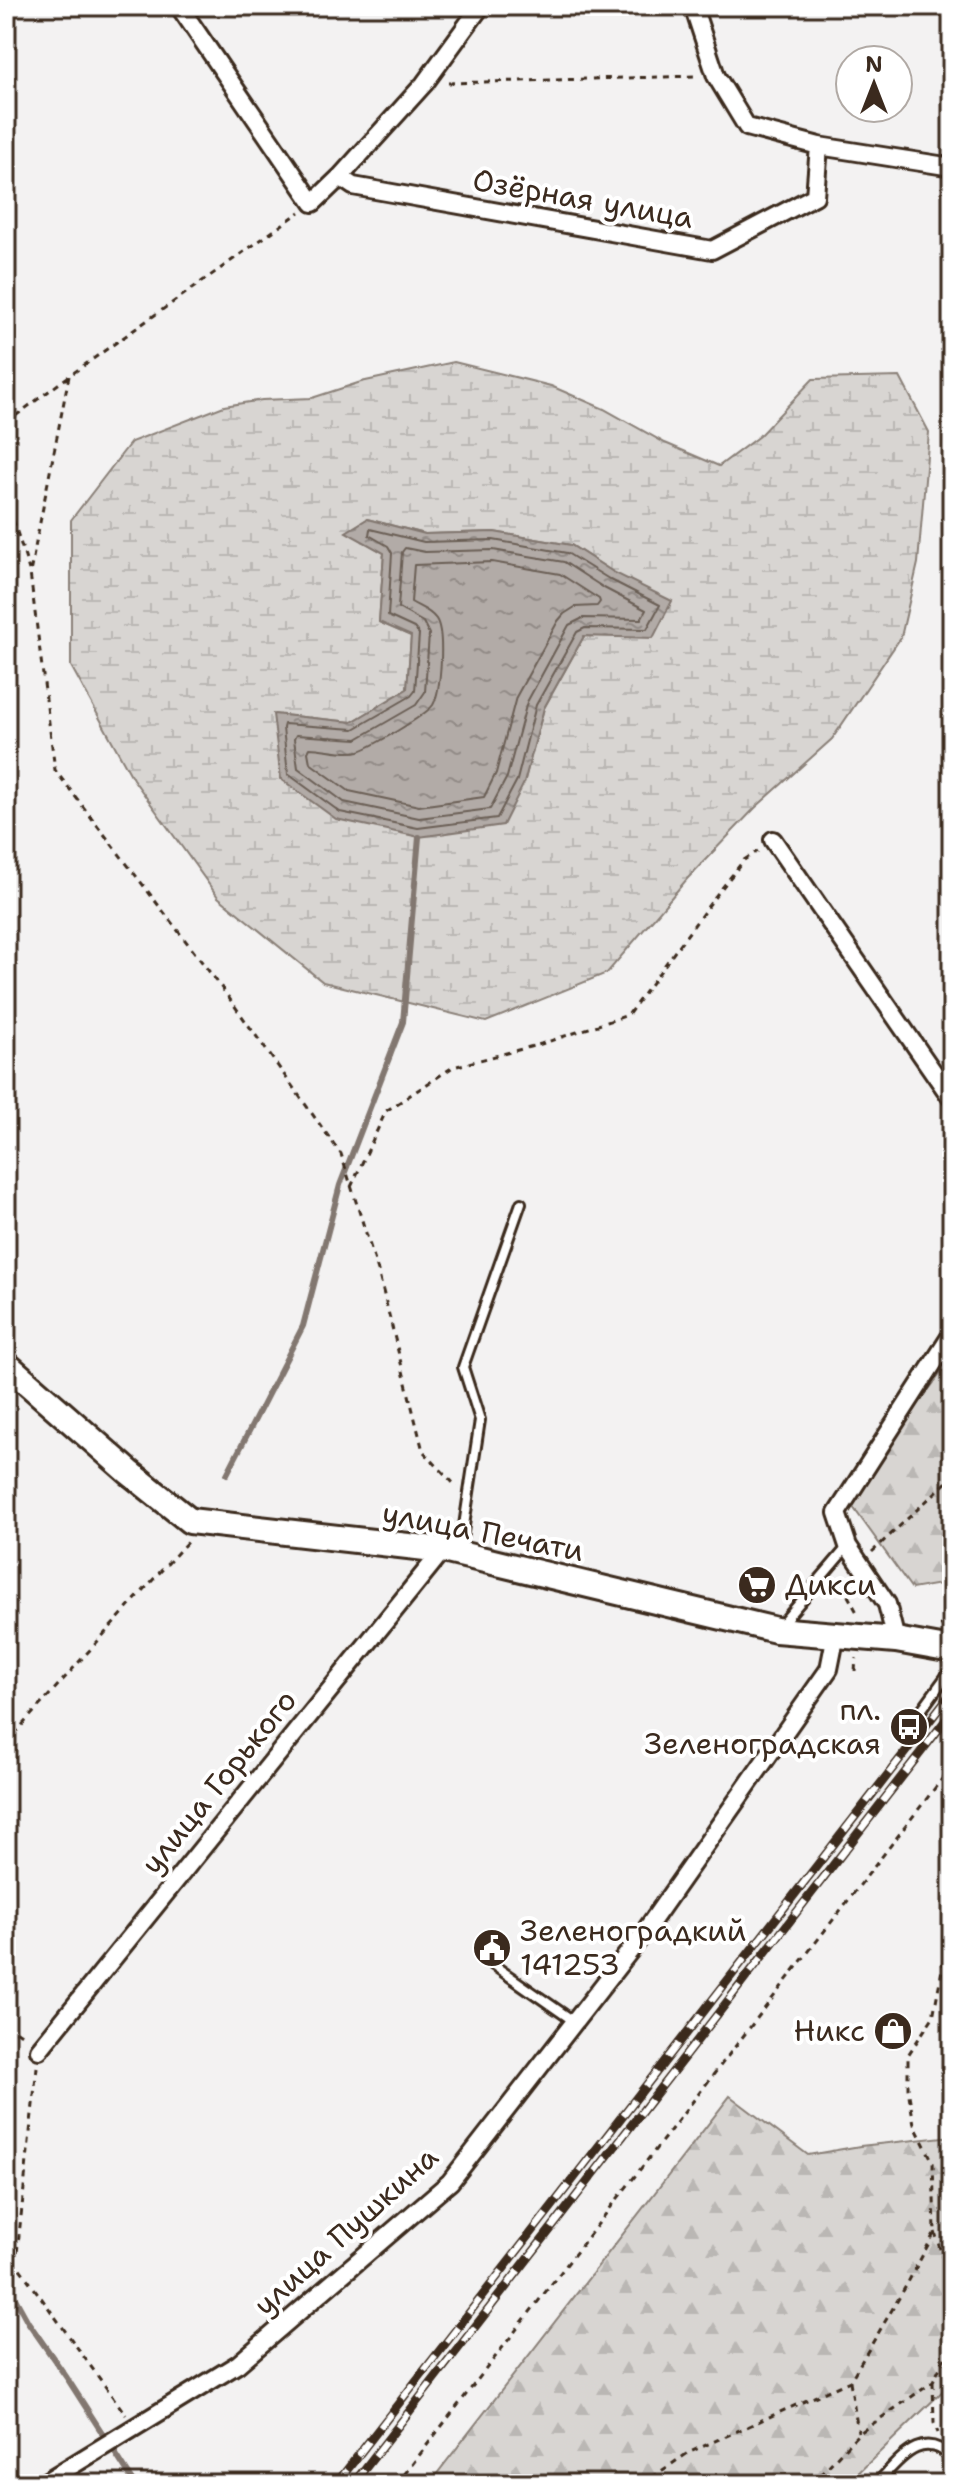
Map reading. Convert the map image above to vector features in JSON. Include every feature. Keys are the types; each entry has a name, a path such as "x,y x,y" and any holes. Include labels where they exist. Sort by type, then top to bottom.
{"street":[{"path":"179,6 313,203 424,84 481,6"},
{"path":"693,6 716,76 747,127 819,146 952,167"},
{"name":"Озёрная улица","path":"340,177 353,186 712,250 815,196 819,146"},
{"path":"773,840 952,1099"},
{"path":"896,1640 887,1604 848,1546 837,1513 952,1334"},
{"name":"улица Печати","path":"6,1364 190,1521 451,1553 776,1630 896,1640 952,1650"},
{"name":"улица Горького","path":"39,2050 451,1553"},
{"name":"улица Пушкина","path":"42,2484 238,2364 450,2182 643,1934 829,1669 836,1634"}],"lane":[{"path":"451,1553 468,1499 480,1420 463,1367 521,1203"},
{"path":"776,1630 848,1546"},
{"path":"909,1727 952,1668"},
{"path":"489,1962 575,2022"},
{"path":"876,2484 910,2450 926,2444 943,2448 952,2458"}],"path":[{"path":"424,84 716,76"},
{"path":"6,423 313,203"},
{"path":"30,573 69,376"},
{"path":"6,497 30,573 55,770 221,987 341,1154 378,1271 423,1451 468,1499"},
{"path":"351,1187 386,1111 453,1067 541,1044 628,1015 744,860 773,840"},
{"path":"6,1743 190,1539"},
{"path":"397,2484 952,1766"},
{"path":"950,1933 933,2017 908,2055 908,2089 914,2124 933,2162 935,2232 952,2290"},
{"path":"6,2024 18,2030 39,2050 16,2263 135,2427"},
{"path":"642,2484 688,2453 850,2381 935,2232"},
{"path":"943,2448 934,2423 933,2382 952,2343"},
{"path":"850,2381 858,2434"},
{"path":"812,2484 858,2434 933,2382"}],"green space":[{"path":"454,362 551,386 604,409 665,443 719,466 759,436 813,379 900,377 929,432 918,563 901,637 832,739 755,808 687,879 607,973 486,1022 323,982 218,897 133,779 71,666 71,520 131,442 224,406 262,400 312,398 361,382","holes":["367,519 425,534 494,532 571,545 613,572 653,637 584,636 544,708 524,783 274,714 352,722 407,689 411,636 379,622 384,553 347,532"]},
{"path":"952,1358 952,1582 912,1589 848,1500"},
{"path":"730,2096 808,2155 952,2136 952,2382 847,2484 429,2484"}],"water":[{"path":"367,519 425,534 494,532 571,545 613,572 672,601 653,638 584,636 544,708 524,783 503,825 419,837 336,819 281,779 273,714 352,722 407,689 411,636 379,622 384,553 346,532"}],"waterway":[{"path":"227,1474 303,1326 340,1185 403,1022 419,837"},
{"path":"6,2282 28,2322 133,2484"}],"railway":[{"path":"336,2484 952,1692"},
{"path":"353,2484 952,1712"}],"place":[{"name":"Дикси","path":"757,1585"},
{"name":"пл. Зеленоградская","path":"909,1727"},
{"name":"Зеленоградкий 141253","path":"492,1948"},
{"name":"Никс","path":"893,2031"}]}
